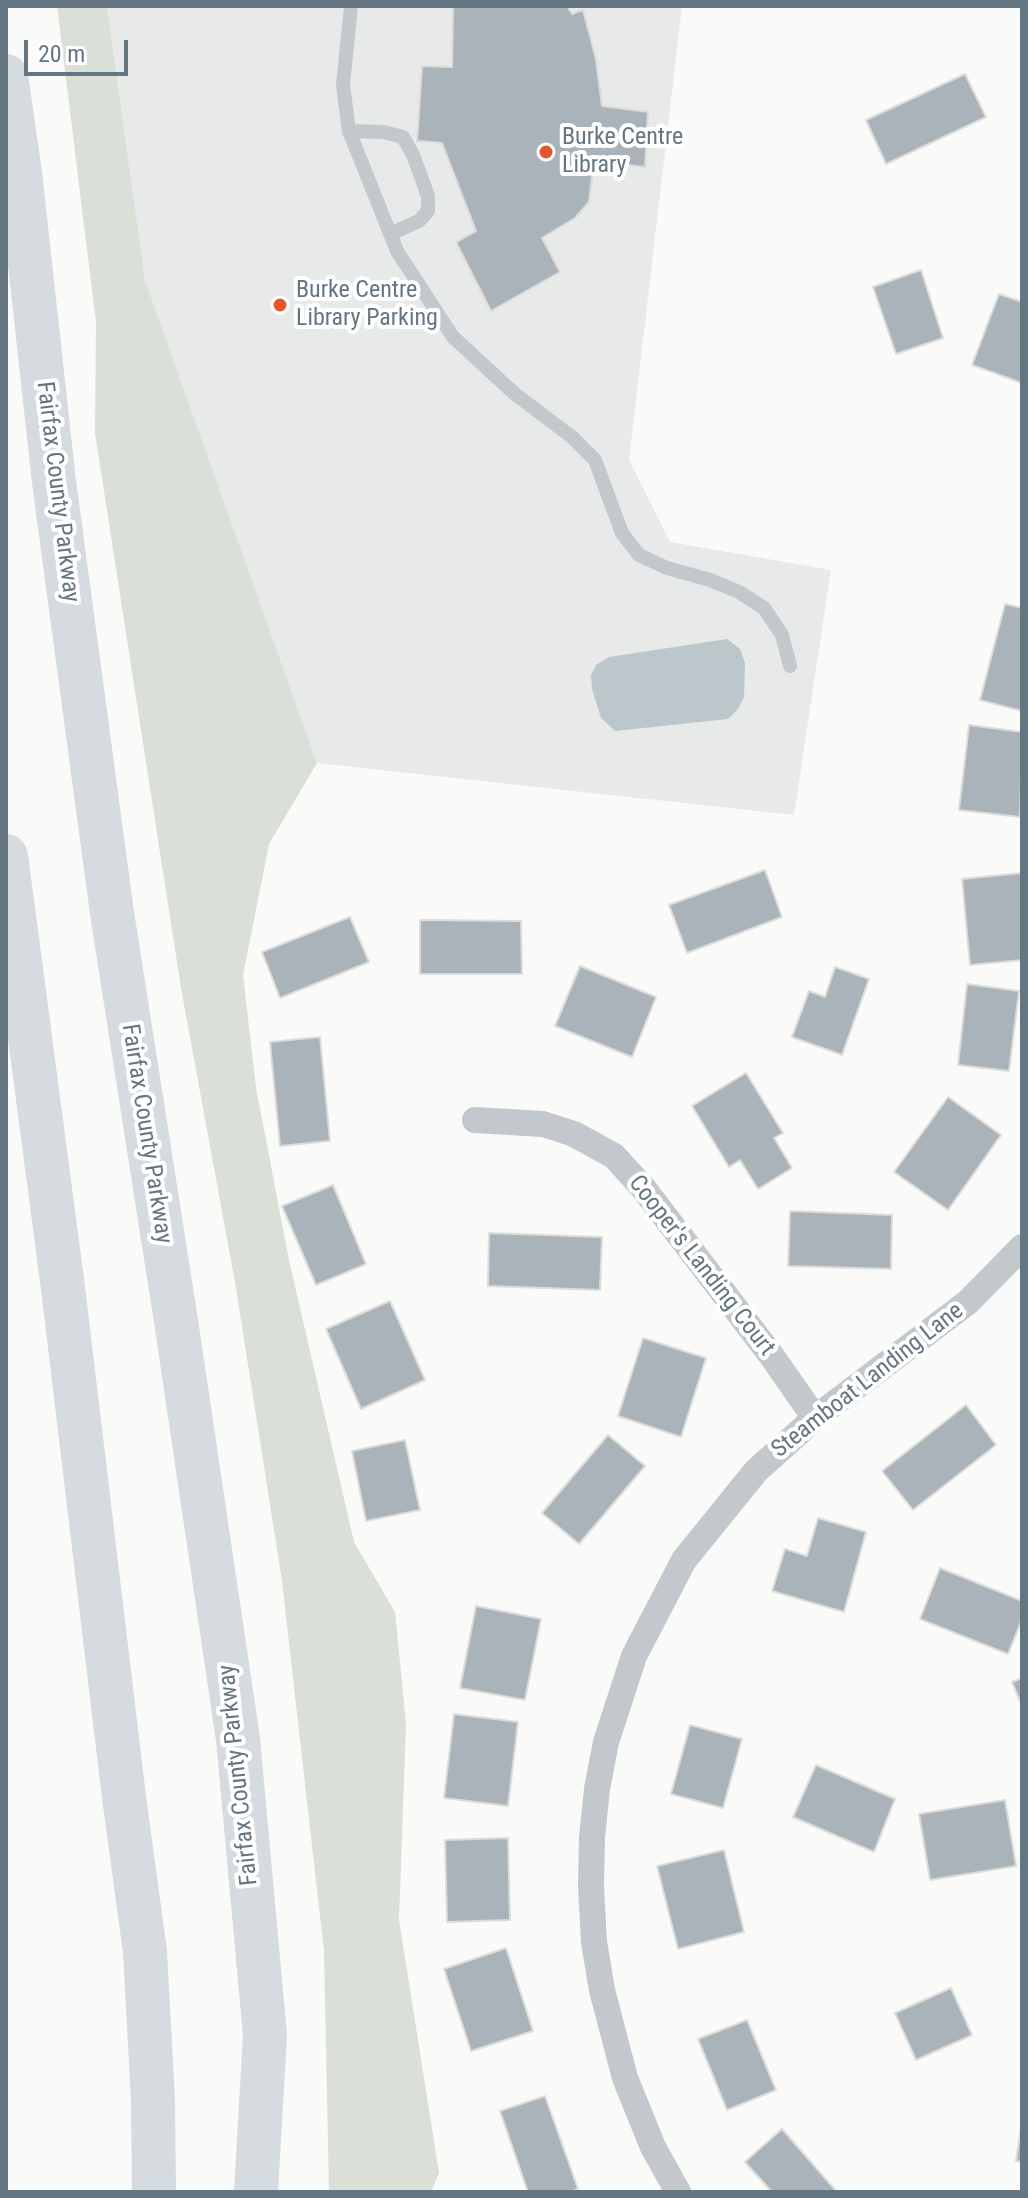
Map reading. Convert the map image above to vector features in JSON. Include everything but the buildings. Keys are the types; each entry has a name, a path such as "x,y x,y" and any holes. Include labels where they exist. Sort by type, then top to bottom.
{"highway":[{"name":"Fairfax County Parkway","path":"6,76 20,173 54,482 112,913 238,1739 265,2035 256,2192"},
{"path":"6,856 145,1952 153,2100 154,2192"}],"street":[{"name":"Cooper's Landing Court","path":"475,1120 543,1124 574,1134 614,1156 644,1189 771,1355 815,1418"},
{"name":"Steamboat Landing Lane","path":"678,2192 653,2147 631,2097 614,2044 594,1942 591,1886 597,1789 606,1742 634,1656 678,1571 756,1471 815,1418 968,1302 1022,1247"}],"lane":[{"path":"351,6 343,85 349,131 397,251 453,337 515,394 572,437 595,460 622,533 639,555 667,568 739,592 764,608 782,635 790,666"},
{"path":"349,131 383,132 403,137 413,155 428,196 428,211 419,221 390,234"}],"shaded area":[{"path":"57,6 107,6 145,280 317,763 269,844 243,975 256,1088 289,1260 354,1542 395,1612 406,1724 399,1920 439,2173 431,2192 329,2192 324,1951 282,1581 236,1288 181,988 95,433 96,322"},
{"path":"107,6 682,6 629,460 670,542 831,570 794,815 317,763 145,280"},
{"path":"727,639 740,649 745,663 744,697 728,719 615,731 601,718 592,689 591,675 596,665 609,657"}],"place":[{"name":"Burke Centre Library","path":"546,152"},
{"name":"Burke Centre Library Parking","path":"280,305"}]}
